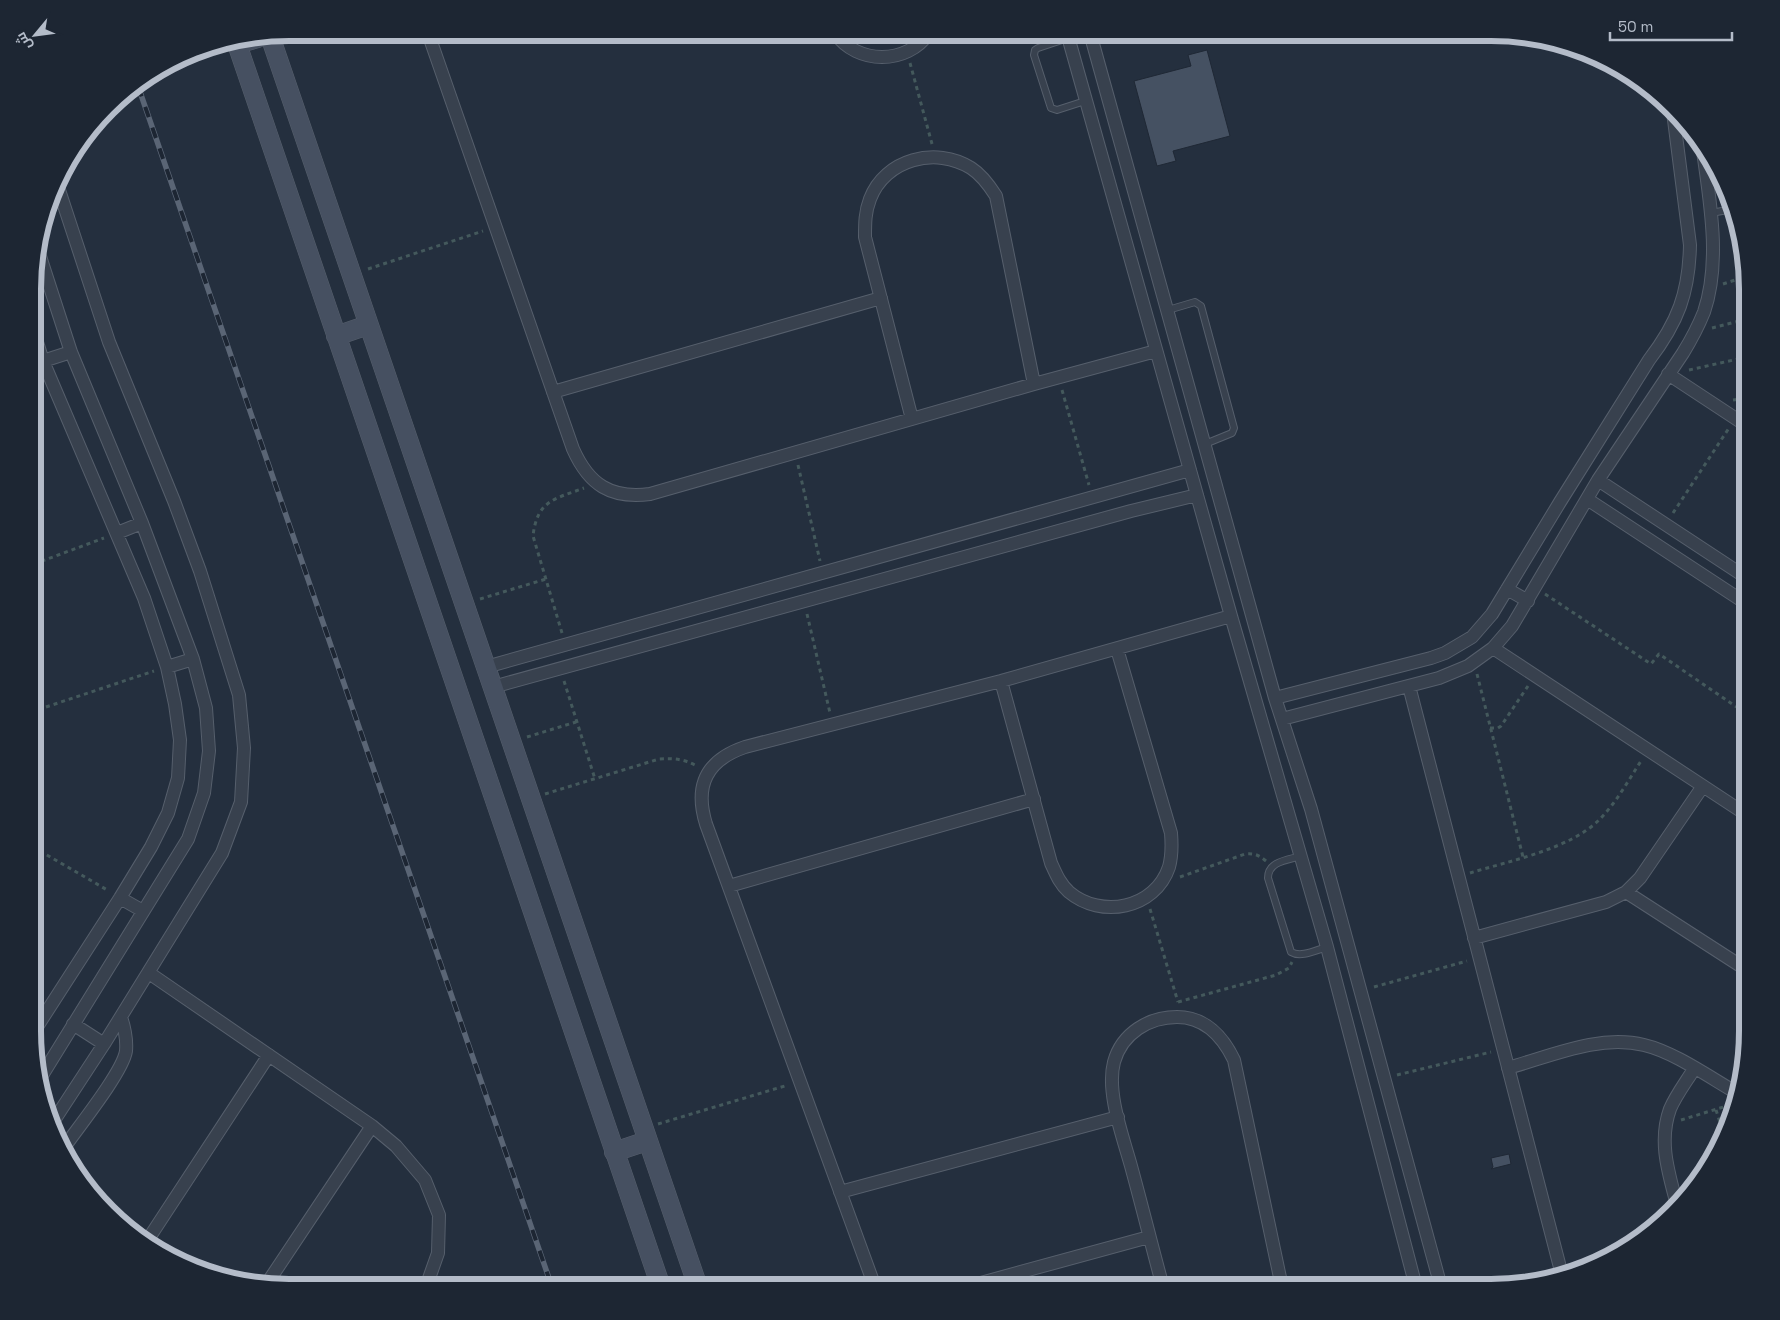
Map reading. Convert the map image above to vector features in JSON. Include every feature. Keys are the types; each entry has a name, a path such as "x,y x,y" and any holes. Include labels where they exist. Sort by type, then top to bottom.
{"street":[{"path":"431,41 579,463 586,474 609,490 636,496 650,494 1058,377 1156,351"},
{"path":"841,41 860,54 884,58 908,52 923,41"},
{"path":"1069,41 1196,495 1327,947 1414,1279"},
{"path":"1092,41 1275,698 1311,809 1362,991 1439,1279"},
{"path":"272,42 350,275 695,1279"},
{"path":"238,46 658,1279"},
{"path":"1078,74 1100,65"},
{"path":"1275,698 1431,658 1459,646 1482,626 1649,360 1673,326 1681,306 1689,273 1690,245 1675,124"},
{"path":"1680,159 1699,155"},
{"path":"912,419 865,237 865,216 871,197 882,180 897,167 916,159 936,157 954,160 971,168 986,181 996,196 1034,384"},
{"path":"1282,719 1409,686 1454,672 1493,648 1512,626 1598,480 1695,333 1704,311 1710,288 1712,264 1711,213 1704,162"},
{"path":"56,1117 121,1017 222,853 240,802 244,748 239,695 200,571 174,501 109,342 60,194"},
{"path":"42,265 71,352 142,523 193,659 206,708 209,750 204,792 188,839 44,1071"},
{"path":"553,392 881,298"},
{"path":"336,336 368,325"},
{"path":"43,361 71,352"},
{"path":"41,355 144,598 167,667 180,740 178,778 168,814 120,898 41,1021"},
{"path":"1668,374 1739,421"},
{"path":"1171,403 1192,397"},
{"path":"486,667 1093,499 1190,470"},
{"path":"1598,480 1739,573"},
{"path":"1126,489 1131,511"},
{"path":"493,687 1131,511 1196,495"},
{"path":"1588,499 1739,599"},
{"path":"1643,535 1660,520"},
{"path":"117,533 142,523"},
{"path":"1507,589 1528,601"},
{"path":"872,1279 701,808 701,792 706,777 716,763 729,752 832,723 1001,681 1231,616"},
{"path":"1493,648 1739,810"},
{"path":"1001,681 1051,863 1058,878 1068,891 1082,901 1098,907 1114,908 1131,905 1147,897 1160,884 1168,868 1172,851 1171,833 1117,649"},
{"path":"548,650 557,670"},
{"path":"167,667 193,659"},
{"path":"1341,681 1346,702"},
{"path":"1409,686 1560,1269"},
{"path":"1474,938 1606,902 1626,892 1640,878 1703,786"},
{"path":"729,886 1034,799"},
{"path":"1289,816 1311,809"},
{"path":"1626,892 1739,965"},
{"path":"120,898 143,911"},
{"path":"148,973 372,1126 396,1146 425,1180 439,1215 438,1253 429,1279"},
{"path":"67,1142 118,1070 126,1054 127,1035 121,1017"},
{"path":"1161,1279 1118,1117 1112,1079 1114,1062 1121,1046 1133,1032 1148,1022 1164,1017 1182,1017 1199,1022 1214,1031 1226,1044 1234,1060 1280,1279"},
{"path":"73,1024 104,1044"},
{"path":"1508,1068 1602,1042 1623,1042 1644,1045 1664,1052 1731,1090"},
{"path":"150,1236 269,1055"},
{"path":"1675,1197 1665,1157 1666,1125 1670,1110 1694,1068"},
{"path":"840,1192 1118,1117"},
{"path":"271,1278 372,1126"},
{"path":"614,1152 645,1135"},
{"path":"995,1279 1150,1237"}],"lane":[{"path":"1054,41 1035,50 1034,55 1051,108 1057,110 1086,101"},
{"path":"1711,213 1726,211"},
{"path":"1168,310 1195,302 1201,306 1234,428 1232,433 1205,444"},
{"path":"1301,856 1276,864 1270,867 1268,872 1288,946 1291,952 1296,955 1327,947"}],"path":[{"path":"908,52 936,157"},
{"path":"350,275 495,227"},
{"path":"1695,333 1739,321"},
{"path":"1668,374 1739,359"},
{"path":"1058,377 1093,499"},
{"path":"1660,520 1735,418"},
{"path":"795,453 824,574"},
{"path":"566,645 533,536 535,520 542,508 555,499 597,483"},
{"path":"41,561 117,533"},
{"path":"464,604 546,579"},
{"path":"1536,588 1651,664 1658,654 1739,709"},
{"path":"804,602 832,723"},
{"path":"1474,661 1523,857"},
{"path":"41,709 167,667"},
{"path":"557,670 595,779"},
{"path":"1490,728 1501,726 1535,675"},
{"path":"511,741 576,722"},
{"path":"1458,877 1566,842 1583,833 1611,807 1648,750"},
{"path":"531,799 659,759 674,758 687,761 700,768 706,777"},
{"path":"41,851 120,898"},
{"path":"1160,884 1245,854 1261,857 1270,867"},
{"path":"1147,897 1182,1017"},
{"path":"1178,1002 1276,975 1289,968 1296,955"},
{"path":"1362,991 1479,958"},
{"path":"1385,1078 1503,1049"},
{"path":"645,1135 800,1081"},
{"path":"1666,1125 1727,1106"},
{"path":"1716,1110 1721,1125"}],"building":[{"path":"1207,50 1230,136 1173,151 1176,161 1157,166 1134,81 1191,66 1188,55"},
{"path":"1509,1154 1511,1164 1491,1169 1493,1167 1491,1158"}],"railway":[{"path":"140,91 549,1279"}]}
